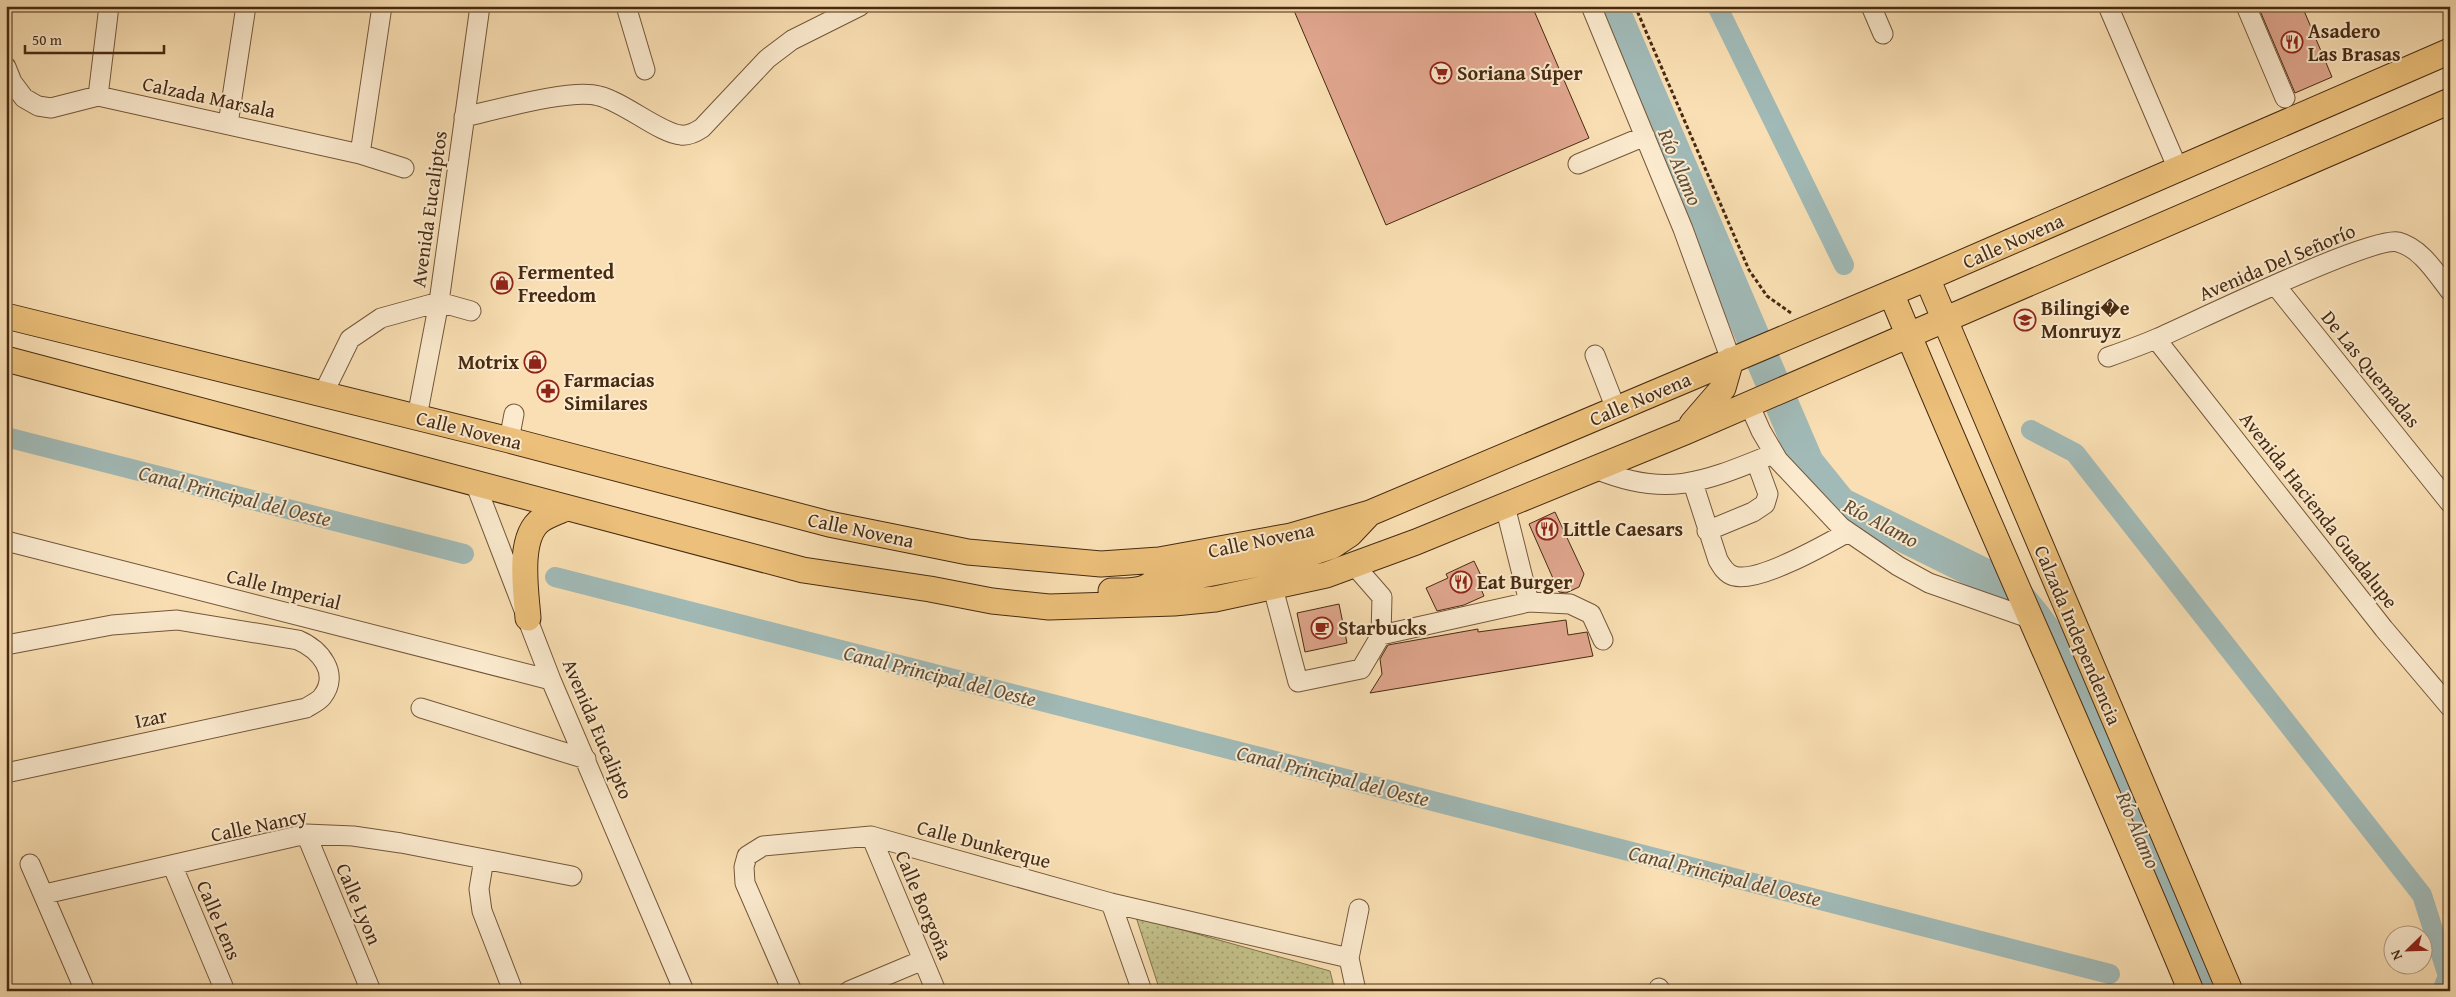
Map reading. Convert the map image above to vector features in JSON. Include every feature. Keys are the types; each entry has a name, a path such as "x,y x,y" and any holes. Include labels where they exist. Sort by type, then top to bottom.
{"main road":[{"name":"Calle Novena","path":"6,316 417,416 829,524 968,552 1101,564 1159,560 1291,536 1370,512 1927,278 2450,50"},
{"path":"6,360 803,570 930,589 992,601 1049,607 1174,603 1215,599 1273,588 1326,575 1596,469 2450,101"},
{"name":"Calzada Independencia","path":"1927,278 2230,991"},
{"name":"Calzada Independencia","path":"1891,293 2029,617 2139,866 2190,991"},
{"path":"1685,432 1723,388 1735,358"},
{"path":"528,618 527,543 531,530 541,520 566,508"},
{"path":"1174,603 1172,586 1176,580 1301,556 1332,546 1350,534 1370,512"},
{"path":"930,589 955,583 1044,592 1135,590 1151,584 1158,576 1159,560"}],"street":[{"path":"98,96 109,6"},
{"path":"228,124 246,6"},
{"path":"360,154 382,6"},
{"name":"Avenida Eucaliptos","path":"417,416 439,302 480,6"},
{"path":"626,6 645,70"},
{"path":"464,117 571,95 598,96 627,108 670,133 682,136 693,133 702,128 773,55 792,40 860,6"},
{"path":"1591,6 1735,358"},
{"path":"1871,6 1883,34"},
{"path":"2108,6 2178,169"},
{"path":"2246,6 2285,98"},
{"name":"Calzada Marsala","path":"9,75 24,98 38,106 51,108 98,96 360,154 404,168"},
{"path":"1578,164 1645,136"},
{"name":"Avenida Del Señorío","path":"2108,357 2156,339 2276,286 2388,241 2417,251 2450,291"},
{"name":"De Las Quemadas","path":"2276,286 2450,503"},
{"path":"323,394 350,339 381,318 439,302 471,311"},
{"name":"Avenida Hacienda Guadalupe","path":"2156,339 2384,629 2450,707"},
{"path":"1595,355 1616,409"},
{"path":"1754,402 1773,454 1823,510 1848,532 1898,566 1930,582 2029,617"},
{"path":"509,440 514,414"},
{"path":"1596,469 1622,480 1671,485 1693,483 1773,454"},
{"path":"1707,531 1753,512 1766,504 1768,494 1756,461"},
{"name":"Avenida Eucalipto","path":"475,483 551,680 684,991"},
{"path":"1693,483 1707,531 1723,569 1734,577 1756,574 1772,569 1848,532"},
{"path":"1504,506 1529,602"},
{"name":"Calle Imperial","path":"6,541 551,680"},
{"path":"1273,588 1298,682 1361,669 1381,635 1382,597 1354,565"},
{"path":"1381,635 1529,602 1570,604 1591,614 1603,640"},
{"name":"Izar","path":"6,645 112,625 177,620 298,640 311,646 324,658 328,672 328,686 322,697 306,708 6,773"},
{"path":"421,708 586,759"},
{"name":"Calle Nancy","path":"45,894 173,867 306,834 353,836 400,843 572,876"},
{"name":"Calle Lyon","path":"306,834 371,991"},
{"name":"Calle Dunkerque","path":"792,991 745,882 744,867 747,856 763,846 871,836 1111,903 1349,958"},
{"name":"Calle Borgoña","path":"871,836 936,991"},
{"path":"484,859 479,890 482,911 513,991"},
{"path":"30,864 45,894 85,991"},
{"name":"Calle Lens","path":"173,867 225,991"},
{"path":"1111,903 1142,991"},
{"path":"1356,991 1349,958 1359,909"},
{"path":"849,991 923,960"}],"path":[{"path":"1635,6 1749,270 1767,296 1778,305 1814,324"}],"shaded area":[{"path":"1136,917 1330,971 1335,991 1160,991"}],"building":[{"name":"Soriana Súper","path":"1292,6 1532,6 1589,138 1386,225"},
{"name":"Asadero Las Brasas","path":"2258,6 2302,6 2332,77 2295,93"},
{"path":"1555,512 1584,574 1579,587 1566,593 1559,592 1529,524"},
{"name":"Eat Burger","path":"1474,561 1486,586 1481,589 1484,596 1464,605 1437,611 1426,588 1448,578 1446,574"},
{"name":"Starbucks","path":"1339,604 1347,643 1305,652 1297,613"},
{"path":"1566,620 1568,635 1587,632 1593,656 1370,693 1382,674 1380,659 1388,645 1478,629 1478,632"}],"waterway":[{"name":"Río Alamo","path":"1611,6 1807,463 1840,504 2010,588 2034,617 2058,650 2090,717 2207,991"},
{"path":"1717,6 1844,265"},
{"path":"2031,430 2075,453 2422,895 2448,976 2442,991"},
{"name":"Canal Principal del Oeste","path":"6,437 464,554"},
{"name":"Canal Principal del Oeste","path":"555,577 2110,974"}],"place":[{"name":"Asadero Las Brasas","path":"2292,42"},
{"name":"Soriana Súper","path":"1441,73"},
{"name":"Fermented Freedom","path":"502,283"},
{"name":"Bilingi�e Monruyz","path":"2025,320"},
{"name":"Motrix","path":"535,362"},
{"name":"Farmacias Similares","path":"548,391"},
{"name":"Little Caesars","path":"1547,529"},
{"name":"Eat Burger","path":"1461,582"},
{"name":"Starbucks","path":"1322,628"}]}
